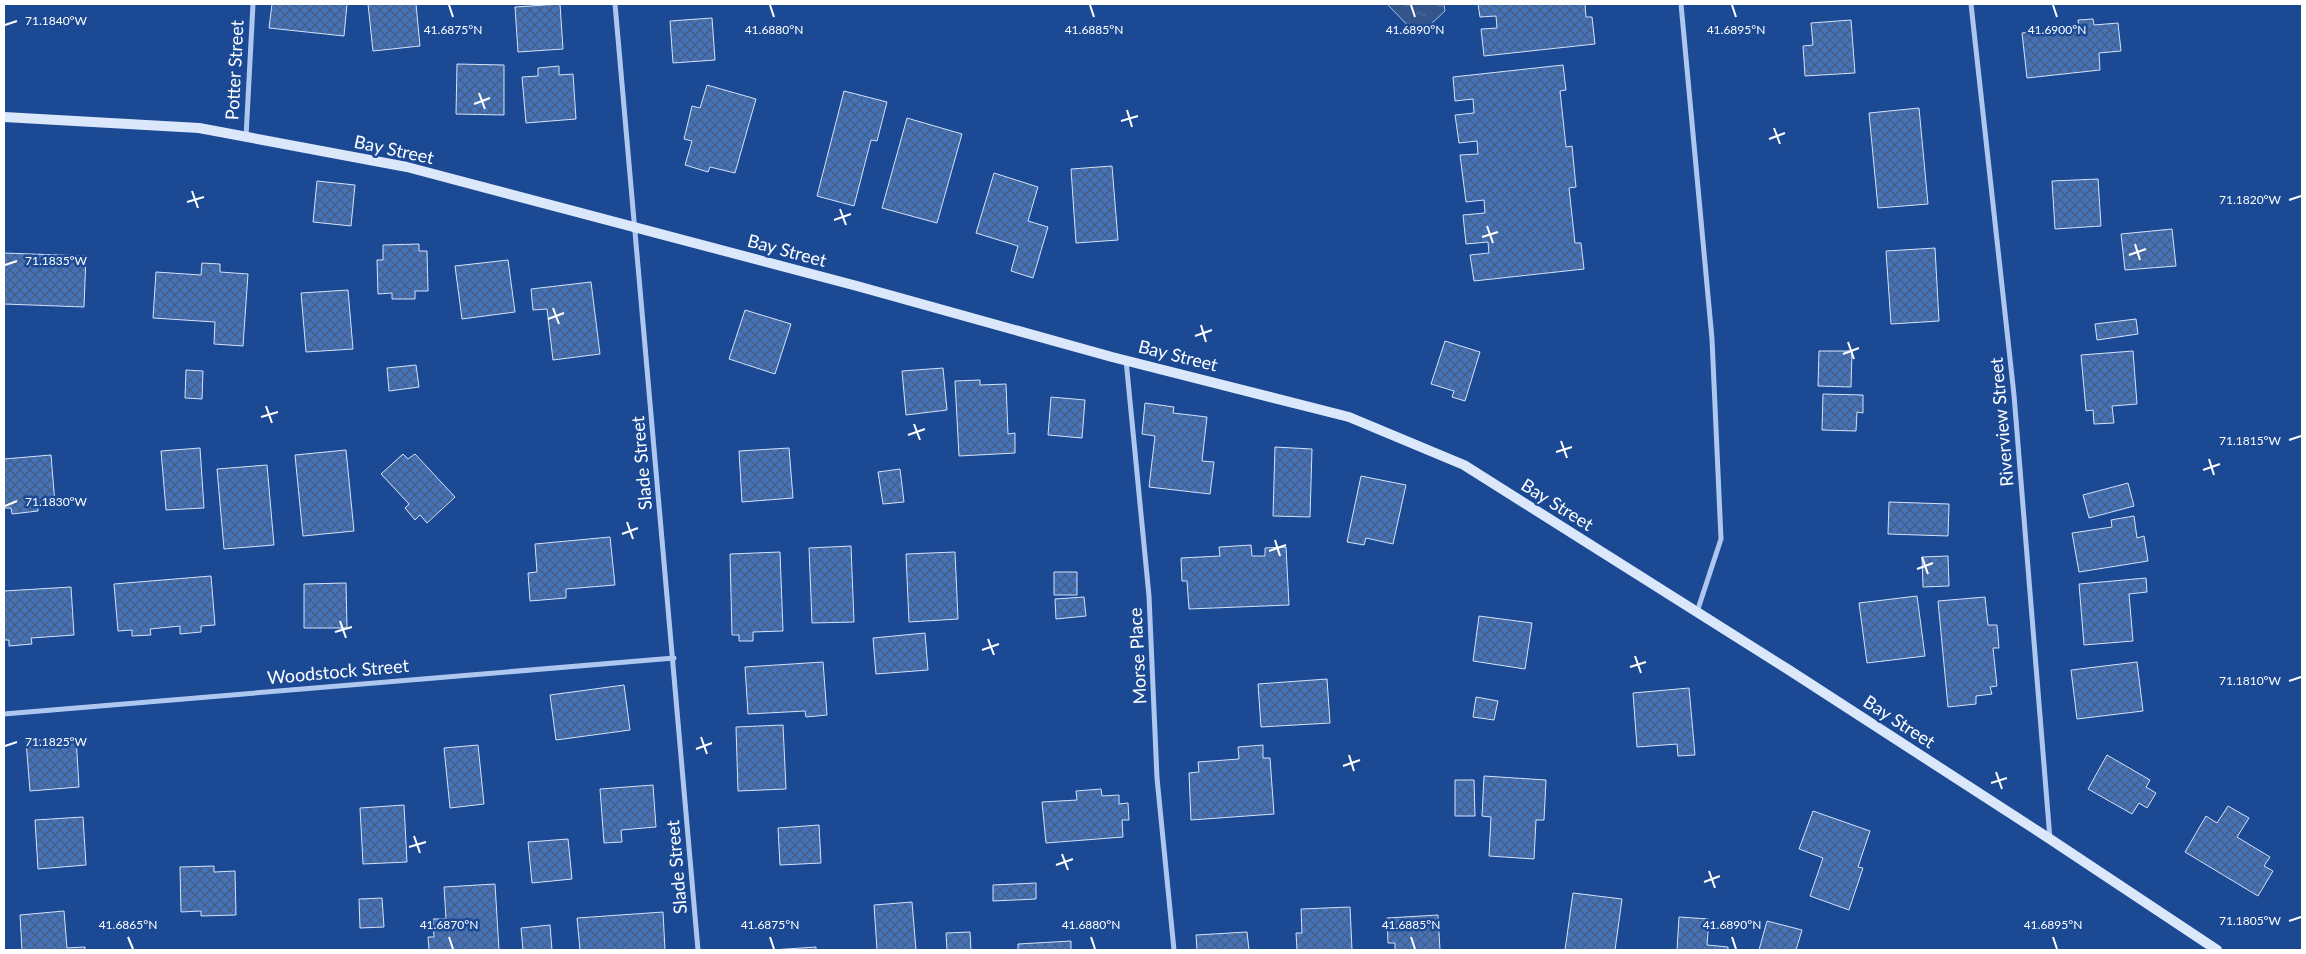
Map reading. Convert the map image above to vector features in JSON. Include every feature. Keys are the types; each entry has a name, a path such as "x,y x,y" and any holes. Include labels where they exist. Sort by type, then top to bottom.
{"main road":[{"name":"Bay Street","path":"4,117 200,128 407,167 633,226 1126,360 1349,417 1464,465 2050,839 2217,950"}],"street":[{"name":"Potter Street","path":"246,137 253,4"},
{"name":"Slade Street","path":"615,4 633,226 674,658 698,950"},
{"path":"1681,4 1712,339 1721,539 1696,612"},
{"name":"Riverview Street","path":"1971,4 2014,395 2050,839"},
{"name":"Morse Place","path":"1126,360 1149,596 1157,778 1174,950"},
{"name":"Woodstock Street","path":"4,714 674,658"}],"water":[{"path":"1387,4 1444,4 1445,11 1418,36"}],"building":[{"path":"272,4 347,4 344,36 269,28"},
{"path":"368,4 416,4 420,46 373,51"},
{"path":"560,4 563,49 518,52 515,7"},
{"path":"1478,4 1585,4 1586,17 1592,17 1595,44 1484,56 1481,29 1497,28 1496,16 1480,17"},
{"path":"712,18 715,60 673,63 670,21"},
{"path":"2093,19 2094,25 2118,23 2121,51 2099,53 2100,70 2027,78 2022,33 2079,27 2078,20"},
{"path":"1851,20 1855,73 1805,76 1803,46 1813,45 1811,23"},
{"path":"457,64 504,65 504,115 456,114"},
{"path":"1563,65 1566,90 1560,91 1566,147 1572,146 1576,187 1569,188 1575,243 1581,243 1584,269 1474,281 1470,255 1489,253 1488,242 1466,244 1463,215 1485,213 1484,200 1466,202 1460,155 1478,154 1477,141 1459,143 1455,115 1474,113 1473,99 1455,101 1453,77"},
{"path":"559,66 559,75 573,74 576,119 526,123 522,77 538,76 538,68"},
{"path":"707,85 756,99 735,173 710,167 708,172 685,165 692,141 684,139 692,106 700,108"},
{"path":"844,91 887,102 877,141 871,140 854,206 817,196"},
{"path":"1919,108 1928,204 1878,208 1869,113"},
{"path":"907,118 962,134 937,223 882,208"},
{"path":"1112,166 1118,240 1076,243 1071,169"},
{"path":"994,173 1038,187 1028,221 1048,227 1033,278 1011,271 1018,246 976,233"},
{"path":"2098,179 2101,226 2055,229 2052,181"},
{"path":"317,181 355,185 351,226 313,222"},
{"path":"2172,229 2176,266 2125,270 2121,234"},
{"path":"419,244 419,251 427,251 428,291 415,291 415,299 392,299 392,293 378,294 377,260 383,260 383,245"},
{"path":"1935,248 1939,321 1891,324 1886,251"},
{"path":"4,253 86,256 84,307 4,304"},
{"path":"508,260 515,312 462,319 455,266"},
{"path":"202,263 220,264 220,272 248,274 243,346 214,344 215,322 153,318 156,272 201,275"},
{"path":"591,282 600,354 553,360 547,309 533,310 531,289"},
{"path":"348,290 353,349 306,352 301,293"},
{"path":"745,310 791,324 775,374 729,359"},
{"path":"2136,319 2138,334 2097,340 2095,324"},
{"path":"1445,341 1480,352 1465,401 1452,397 1454,391 1431,384"},
{"path":"1819,351 1852,351 1851,387 1818,386"},
{"path":"2133,351 2137,404 2112,406 2114,423 2094,424 2093,410 2086,411 2081,355"},
{"path":"416,365 419,387 389,391 387,368"},
{"path":"943,368 947,410 906,415 902,371"},
{"path":"186,370 203,371 202,399 185,398"},
{"path":"980,380 980,385 1006,384 1008,434 1015,433 1015,453 959,456 955,381"},
{"path":"1823,394 1863,395 1863,413 1857,412 1856,431 1822,430"},
{"path":"1051,397 1085,400 1082,438 1048,435"},
{"path":"1145,403 1174,407 1173,413 1207,417 1202,461 1214,462 1210,494 1149,487 1155,436 1142,434"},
{"path":"1275,447 1312,449 1310,517 1273,516"},
{"path":"200,448 204,508 166,510 161,451"},
{"path":"789,448 793,498 742,502 739,451"},
{"path":"346,450 354,531 303,536 295,455"},
{"path":"403,454 408,459 415,454 455,497 427,523 420,515 415,520 405,508 409,504 381,474"},
{"path":"51,455 55,504 38,505 38,511 12,514 11,508 4,508 4,459"},
{"path":"267,465 274,545 224,549 217,469"},
{"path":"900,469 904,502 883,504 878,472"},
{"path":"1361,476 1406,485 1393,544 1366,538 1364,545 1347,542"},
{"path":"2128,483 2134,506 2089,518 2083,495"},
{"path":"1889,502 1949,504 1948,536 1888,534"},
{"path":"2134,516 2137,538 2144,536 2148,561 2079,572 2072,533 2112,527 2111,520"},
{"path":"610,537 615,585 566,589 566,598 530,601 528,573 537,572 535,544"},
{"path":"1251,545 1252,556 1265,556 1265,548 1286,547 1289,605 1189,609 1187,581 1182,581 1181,558 1220,556 1219,547"},
{"path":"851,546 854,622 812,623 809,548"},
{"path":"780,552 783,631 753,632 753,641 739,641 739,635 732,635 730,554"},
{"path":"955,552 958,619 909,622 906,554"},
{"path":"1948,556 1949,586 1923,587 1922,557"},
{"path":"1054,572 1077,572 1077,595 1054,595"},
{"path":"211,576 215,625 201,626 201,632 180,634 180,626 150,629 151,635 132,636 132,630 118,631 114,584"},
{"path":"2146,578 2147,592 2129,594 2133,641 2084,645 2079,584"},
{"path":"346,583 347,628 304,628 304,584"},
{"path":"71,587 74,635 31,638 32,644 9,646 9,640 4,640 4,591"},
{"path":"1917,596 1925,656 1867,663 1859,603"},
{"path":"1084,597 1086,616 1056,619 1055,599"},
{"path":"1985,597 1988,625 1997,625 1999,648 1993,648 1997,686 1990,687 1992,694 1976,696 1976,704 1948,707 1938,601"},
{"path":"1479,616 1532,623 1525,669 1473,661"},
{"path":"925,633 928,670 876,674 873,638"},
{"path":"823,662 827,715 806,717 805,711 748,714 745,667"},
{"path":"2137,662 2143,711 2077,719 2071,670"},
{"path":"1327,679 1330,723 1261,727 1258,684"},
{"path":"624,685 630,730 556,740 550,695"},
{"path":"1689,688 1695,755 1678,756 1677,744 1637,747 1633,693"},
{"path":"1476,697 1498,701 1494,720 1473,717"},
{"path":"783,725 786,789 738,791 736,727"},
{"path":"76,737 79,787 30,791 26,741"},
{"path":"478,745 484,804 450,808 444,748"},
{"path":"1263,745 1263,758 1270,758 1274,814 1191,820 1189,773 1199,772 1198,762 1239,759 1238,747"},
{"path":"2107,755 2150,780 2146,787 2156,793 2147,808 2139,803 2132,814 2088,789"},
{"path":"1484,776 1546,780 1544,820 1536,820 1534,859 1489,856 1491,817 1482,816"},
{"path":"1455,780 1474,780 1475,816 1455,816"},
{"path":"653,785 656,827 621,830 622,842 604,843 600,789"},
{"path":"1101,789 1102,796 1119,795 1119,804 1128,803 1129,820 1122,820 1123,837 1046,843 1042,802 1077,800 1076,791"},
{"path":"404,805 407,862 363,864 360,808"},
{"path":"2228,806 2249,818 2237,837 2270,857 2264,866 2273,871 2258,896 2185,852 2206,816 2217,823"},
{"path":"1813,811 1870,831 1858,867 1863,868 1849,910 1810,896 1823,858 1799,849"},
{"path":"83,817 86,865 38,869 35,820"},
{"path":"819,825 821,863 780,865 778,828"},
{"path":"568,839 572,879 532,883 528,842"},
{"path":"214,866 214,872 235,871 236,915 201,916 201,911 181,912 180,867"},
{"path":"1036,883 1036,899 993,901 993,885"},
{"path":"495,884 499,950 429,950 428,937 434,937 433,919 446,919 444,887"},
{"path":"1573,893 1622,899 1615,950 1565,950"},
{"path":"382,898 384,927 360,928 359,899"},
{"path":"912,902 916,950 877,950 874,905"},
{"path":"1350,907 1352,950 1297,950 1296,933 1302,933 1301,909"},
{"path":"64,911 67,948 85,947 85,950 22,950 20,915"},
{"path":"663,912 665,950 580,950 577,918"},
{"path":"1438,915 1440,950 1395,950 1395,943 1388,943 1387,918"},
{"path":"1679,917 1709,919 1707,945 1728,947 1728,950 1677,950"},
{"path":"1767,921 1802,930 1796,950 1759,950"},
{"path":"550,925 552,950 523,950 521,928"},
{"path":"970,932 971,950 947,950 946,933"},
{"path":"1247,932 1249,950 1197,950 1196,935"},
{"path":"1071,941 1071,950 1018,950 1018,944"},
{"path":"816,947 816,950 772,950"}]}
